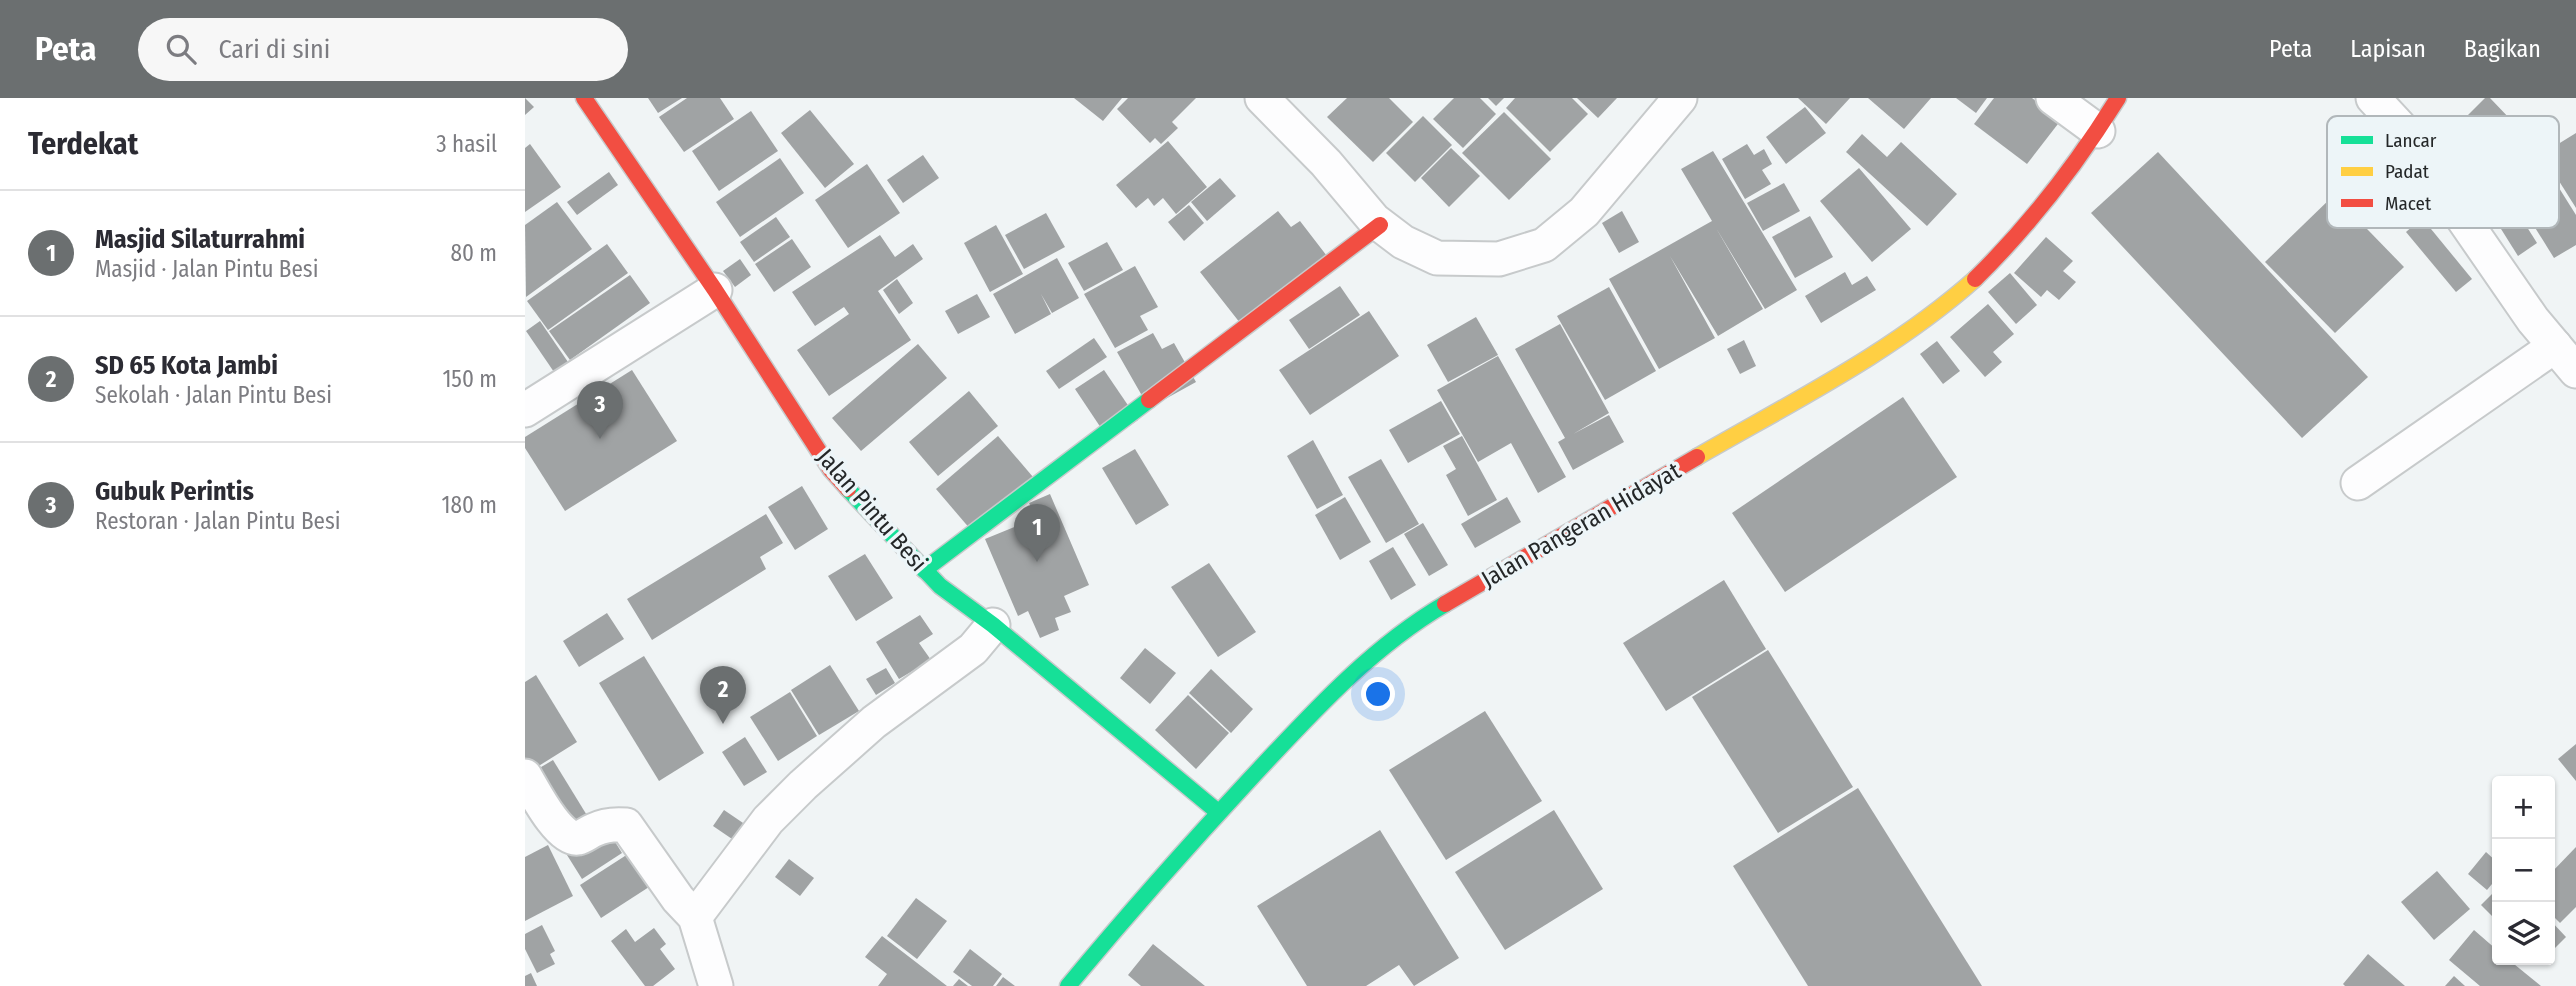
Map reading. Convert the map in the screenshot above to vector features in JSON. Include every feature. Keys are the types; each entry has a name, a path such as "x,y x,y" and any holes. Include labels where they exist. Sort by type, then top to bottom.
{"main road":[{"name":"Jalan Pintu Besi","path":"585,98 715,290 831,470 940,586 993,625 1218,812"},
{"name":"Jalan Pangeran Hidayat","path":"1068,986 1145,893 1218,812 1320,704 1363,666 1427,615 1880,350 1950,302 2004,250 2038,211 2098,131 2118,98"},
{"path":"924,570 1380,225"}],"street":[{"path":"1262,98 1326,163 1380,225 1403,242 1437,258 1499,259 1544,245 1584,212 1680,98"},
{"path":"2053,98 2098,131"},
{"path":"2373,98 2405,112"},
{"path":"2476,228 2533,320 2576,371"},
{"path":"525,410 715,290"},
{"path":"2358,484 2555,346"},
{"path":"695,917 768,820 803,785 874,722 973,649 993,625"},
{"path":"525,776 555,824 566,836 578,838 600,827 627,825 678,899 695,917 716,986"}],"building":[{"path":"525,98 534,107 525,115"},
{"path":"648,98 682,98 658,113"},
{"path":"687,98 720,98 734,119 684,152 659,117"},
{"path":"1074,98 1122,98 1103,121"},
{"path":"1128,98 1196,98 1172,122 1178,128 1161,144 1155,138 1150,143 1117,109"},
{"path":"1347,98 1389,98 1413,122 1373,162 1327,117"},
{"path":"1454,98 1480,98 1496,114 1463,148 1433,119"},
{"path":"1488,98 1504,98 1496,106"},
{"path":"1515,98 1572,98 1588,114 1550,152 1506,108"},
{"path":"1577,98 1617,98 1598,118"},
{"path":"1798,98 1850,98 1826,124"},
{"path":"1868,98 1931,98 1904,129"},
{"path":"1956,98 1987,98 1976,113"},
{"path":"1994,98 2032,98 2061,120 2027,164 1974,124"},
{"path":"2485,98 2490,98 2507,116 2467,116"},
{"path":"1805,107 1826,133 1786,164 1766,137"},
{"path":"810,110 854,164 825,188 781,133"},
{"path":"751,111 778,151 719,191 692,151"},
{"path":"1504,112 1551,159 1509,200 1462,153"},
{"path":"1423,116 1452,145 1415,182 1386,153"},
{"path":"2576,133 2576,208 2559,181 2559,144"},
{"path":"1862,134 1887,157 1901,142 1957,194 1927,226 1846,152"},
{"path":"1168,141 1207,187 1176,214 1163,198 1154,206 1148,198 1136,208 1116,185"},
{"path":"530,144 561,187 525,212 525,148"},
{"path":"1747,144 1754,155 1764,149 1772,164 1762,170 1771,184 1745,199 1722,159"},
{"path":"1451,148 1480,176 1449,207 1421,178"},
{"path":"1713,151 1797,290 1765,309 1716,228 1763,309 1718,336 1670,256 1715,338 1659,369 1609,279 1712,221 1681,169"},
{"path":"2158,152 2368,377 2302,438 2091,213"},
{"path":"923,155 939,178 903,203 887,180"},
{"path":"780,158 804,193 740,237 716,202"},
{"path":"867,164 900,213 848,248 815,200"},
{"path":"1859,168 1911,229 1872,262 1820,201"},
{"path":"609,172 618,185 577,215 567,202"},
{"path":"1220,178 1236,196 1207,221 1191,202"},
{"path":"1784,183 1800,211 1763,231 1747,203"},
{"path":"2559,188 2576,215 2576,245 2554,258 2535,228 2559,228"},
{"path":"557,202 592,249 526,297 525,225"},
{"path":"2327,202 2327,228 2366,228 2404,267 2335,333 2265,262"},
{"path":"1189,205 1204,223 1184,241 1168,222"},
{"path":"1278,211 1291,227 1300,221 1330,260 1244,328 1200,272"},
{"path":"1622,211 1639,242 1619,253 1602,223"},
{"path":"1046,213 1065,247 1024,269 1005,235"},
{"path":"1810,216 1833,257 1795,278 1772,237"},
{"path":"776,217 790,237 754,262 740,242"},
{"path":"996,225 1023,274 990,292 964,243"},
{"path":"2411,228 2430,228 2472,279 2456,292 2406,232"},
{"path":"2500,228 2528,228 2537,243 2518,256"},
{"path":"880,235 895,257 913,244 923,259 878,291 911,340 829,396 797,350 849,314 844,307 815,326 792,292"},
{"path":"2046,237 2073,261 2063,271 2076,282 2059,300 2047,290 2041,297 2014,273"},
{"path":"792,239 811,267 774,292 755,264"},
{"path":"1107,242 1123,270 1084,291 1068,263"},
{"path":"607,244 628,273 548,330 527,301"},
{"path":"1057,258 1079,298 1052,313 1041,294 1051,314 1015,334 993,294"},
{"path":"740,259 751,275 735,287 723,271"},
{"path":"1135,266 1158,307 1140,316 1148,330 1115,348 1084,294"},
{"path":"1845,272 1852,285 1867,276 1876,290 1821,323 1805,296"},
{"path":"2010,273 2037,305 2016,324 1988,292"},
{"path":"630,275 650,303 570,360 549,331"},
{"path":"897,279 913,303 899,314 883,290"},
{"path":"1340,286 1360,315 1309,349 1289,320"},
{"path":"1609,287 1656,371 1605,400 1557,316"},
{"path":"977,294 990,317 958,334 945,311"},
{"path":"1988,304 2014,334 1993,352 2002,362 1985,377 1950,337"},
{"path":"1369,311 1399,356 1310,415 1279,370"},
{"path":"1476,317 1498,355 1448,382 1427,345"},
{"path":"540,321 568,362 554,372 526,331"},
{"path":"1560,324 1609,413 1573,434 1609,415 1624,442 1573,470 1558,442 1565,438 1515,349"},
{"path":"1153,333 1162,349 1174,343 1196,382 1149,408 1117,352"},
{"path":"1094,338 1107,357 1059,389 1046,371"},
{"path":"1744,340 1756,366 1740,374 1727,349"},
{"path":"1937,341 1960,371 1943,384 1920,354"},
{"path":"918,344 947,378 861,451 832,418"},
{"path":"1498,356 1566,477 1538,493 1511,443 1478,462 1437,390"},
{"path":"632,370 677,441 565,511 525,448 525,437"},
{"path":"1104,370 1138,420 1109,440 1075,389"},
{"path":"969,391 998,426 938,476 909,442"},
{"path":"1903,397 1957,477 1785,592 1732,513"},
{"path":"1441,401 1460,434 1408,463 1389,430"},
{"path":"998,436 1033,477 971,530 936,489"},
{"path":"1462,436 1497,500 1468,516 1446,475 1456,469 1443,446"},
{"path":"1313,440 1343,495 1317,509 1287,456"},
{"path":"1135,449 1169,505 1136,525 1102,468"},
{"path":"1381,459 1419,524 1386,543 1348,477"},
{"path":"802,486 828,529 795,550 768,507"},
{"path":"1050,494 1089,585 1064,596 1071,612 1055,618 1059,630 1040,638 1028,611 1018,616 985,539 1036,518 1029,503"},
{"path":"1345,497 1371,542 1340,560 1315,515"},
{"path":"1507,497 1521,522 1475,548 1461,524"},
{"path":"766,514 783,543 760,557 766,569 652,640 627,599"},
{"path":"1423,523 1448,565 1429,576 1404,534"},
{"path":"1393,547 1416,585 1391,600 1369,561"},
{"path":"865,554 893,598 856,621 828,576"},
{"path":"1209,563 1256,632 1218,657 1171,587"},
{"path":"1724,580 1766,649 1666,711 1623,643"},
{"path":"607,613 624,639 579,667 563,641"},
{"path":"920,615 933,634 919,643 931,660 899,679 876,642"},
{"path":"1145,648 1176,673 1150,704 1120,678"},
{"path":"1768,650 1853,787 1778,833 1692,697"},
{"path":"644,656 704,753 659,781 599,683"},
{"path":"830,665 859,711 819,735 791,690"},
{"path":"886,668 895,683 876,695 866,679"},
{"path":"1211,669 1253,709 1231,733 1189,693"},
{"path":"536,675 577,742 529,772 525,766 525,682"},
{"path":"790,692 817,736 778,761 750,717"},
{"path":"1188,695 1229,733 1196,769 1155,730"},
{"path":"1485,711 1542,801 1446,860 1389,770"},
{"path":"745,737 767,772 744,786 722,752"},
{"path":"2576,744 2576,781 2558,759"},
{"path":"553,760 588,817 566,831 531,773"},
{"path":"1858,788 1982,986 1808,986 1733,866"},
{"path":"724,810 746,825 735,841 713,826"},
{"path":"1554,810 1603,889 1505,950 1455,872"},
{"path":"607,829 622,853 582,879 567,855"},
{"path":"1380,830 1459,958 1414,986 1399,965 1366,986 1307,986 1257,906"},
{"path":"548,845 573,896 525,921 525,857"},
{"path":"2576,847 2576,907 2560,923 2555,918 2555,869"},
{"path":"2486,852 2492,857 2492,884 2487,890 2468,874"},
{"path":"628,854 649,887 601,918 580,885"},
{"path":"789,859 814,878 800,896 775,877"},
{"path":"2437,871 2470,909 2434,940 2401,902"},
{"path":"2492,894 2492,916 2481,905"},
{"path":"916,898 947,921 917,959 887,936"},
{"path":"542,925 555,951 550,954 555,964 537,973 525,949 525,934"},
{"path":"2555,925 2566,937 2555,948"},
{"path":"654,928 666,944 660,949 675,969 653,986 645,986 611,941 626,929 635,942"},
{"path":"2474,930 2492,946 2492,965 2515,965 2541,986 2480,986 2449,960"},
{"path":"882,936 947,986 878,986 887,974 865,957"},
{"path":"1153,944 1205,986 1141,986 1128,975"},
{"path":"970,949 1002,974 993,986 972,986 953,972"},
{"path":"2368,954 2405,986 2345,986 2343,984"},
{"path":"531,973 537,986 525,986 525,976"},
{"path":"2454,976 2465,986 2445,986"},
{"path":"1003,977 1015,986 996,986"},
{"path":"959,979 968,986 953,986"}],"traffic: fast":[{"path":"924,570 1149,400"},
{"path":"848,489 940,586 993,625 1218,812"},
{"path":"1068,986 1181,855 1319,707 1391,641 1445,604"}],"traffic: slow":[{"path":"1697,457 1876,353 1975,279"}],"traffic: jam":[{"path":"584,98 715,290 831,470 848,489"},
{"path":"1975,279 2052,193 2118,98"},
{"path":"1149,400 1380,225"},
{"path":"1445,604 1697,457"}],"place":[{"name":"Gubuk Perintis","path":"600,439"},
{"name":"Masjid Silaturrahmi","path":"1037,562"},
{"name":"SD 65 Kota Jambi","path":"723,724"}]}
